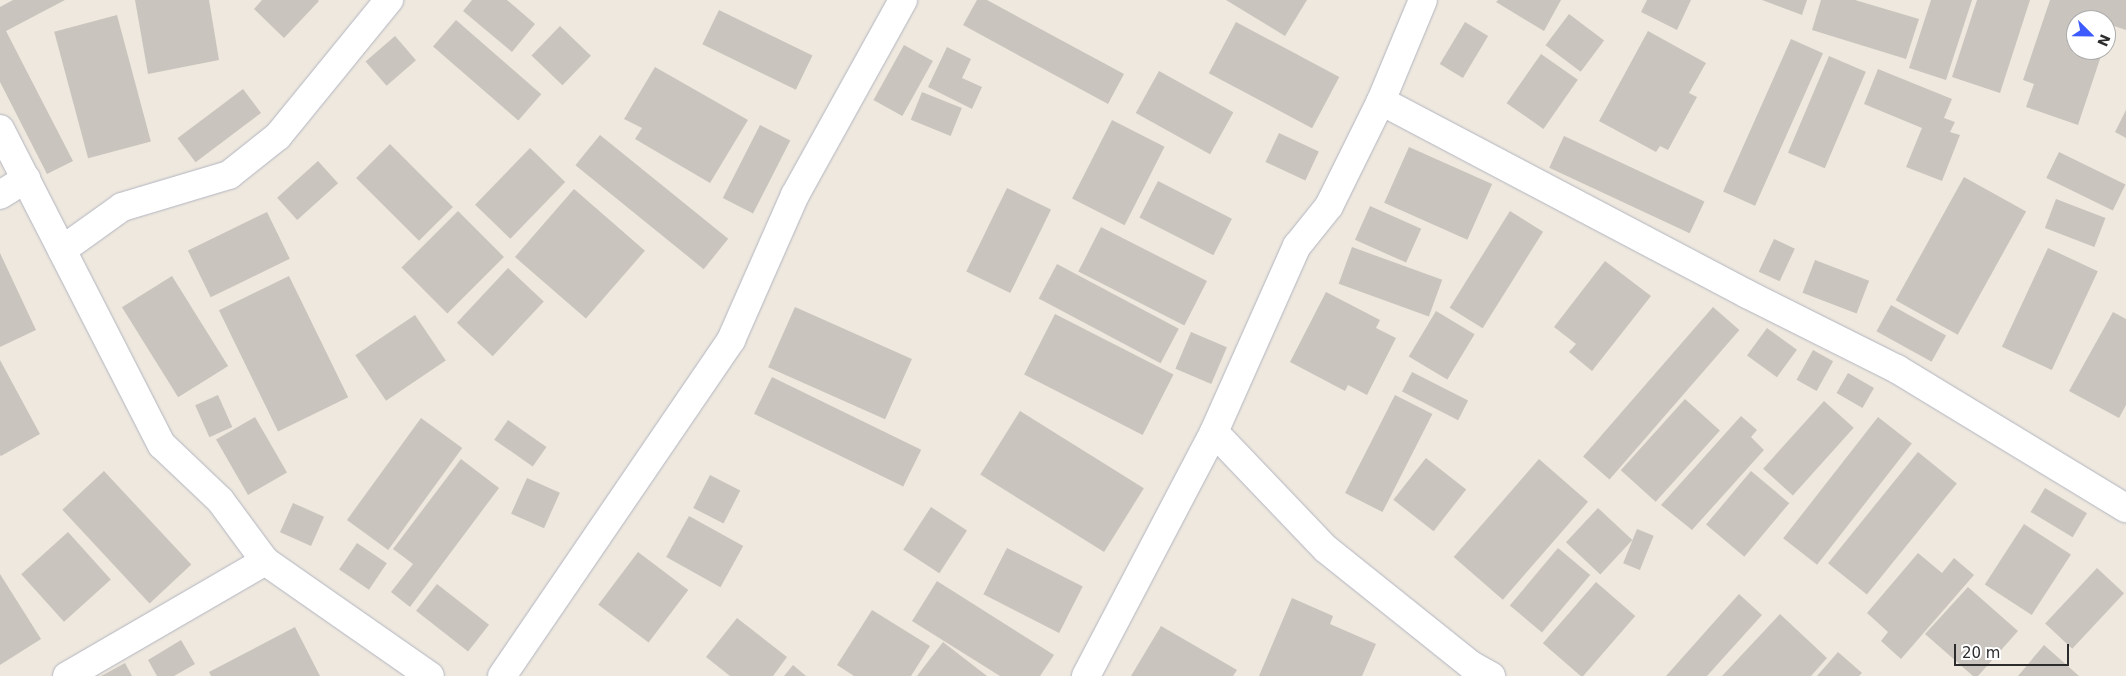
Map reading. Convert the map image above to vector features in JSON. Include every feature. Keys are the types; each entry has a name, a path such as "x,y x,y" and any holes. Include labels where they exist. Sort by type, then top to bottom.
{"street":[{"path":"62,250 122,207 229,175 278,136 389,0"},
{"path":"502,676 731,340 794,195 902,0"},
{"path":"1086,676 1214,432 1297,246 1329,206 1381,101 1423,0"},
{"path":"1381,101 1747,294 1897,369 2126,508"},
{"path":"0,129 162,444 220,500 265,561 430,676"},
{"path":"0,195 26,179"},
{"path":"1214,432 1326,548 1471,665 1492,676"},
{"path":"67,676 265,561"}],"building":[{"path":"13,0 65,0 6,31 73,161 47,174 0,82 0,7"},
{"path":"135,0 209,0 219,60 148,74"},
{"path":"262,0 319,1 284,38 254,9"},
{"path":"472,0 507,0 535,24 512,52 463,11"},
{"path":"977,0 987,0 1124,74 1108,104 963,25"},
{"path":"1226,0 1307,0 1285,36"},
{"path":"1498,0 1561,0 1544,31 1496,2"},
{"path":"1647,0 1691,0 1677,30 1641,12"},
{"path":"1762,0 1807,0 1802,15"},
{"path":"1821,0 1855,0 1919,19 1906,59 1812,30"},
{"path":"1931,0 1972,0 1946,80 1909,68"},
{"path":"1977,0 2030,0 2000,93 1952,77"},
{"path":"2050,0 2126,0 2126,30 2116,27 2116,10 2066,10 2066,60 2100,60 2078,125 2026,107 2034,84 2023,80"},
{"path":"719,10 812,56 796,90 702,44"},
{"path":"1569,14 1604,40 1581,72 1546,45"},
{"path":"117,15 151,142 88,158 54,32"},
{"path":"456,20 541,94 518,121 433,46"},
{"path":"1236,22 1339,77 1312,128 1209,73"},
{"path":"1465,22 1488,36 1463,78 1440,64"},
{"path":"560,26 591,56 562,85 532,55"},
{"path":"1648,31 1706,63 1689,93 1697,97 1668,150 1660,146 1656,152 1599,121"},
{"path":"395,36 416,60 387,86 366,62"},
{"path":"1791,39 1823,53 1755,206 1723,192"},
{"path":"904,45 933,61 902,116 873,100"},
{"path":"947,47 971,59 962,78 982,87 972,109 928,87"},
{"path":"1541,54 1578,80 1543,129 1507,103"},
{"path":"1829,56 1866,72 1825,168 1788,153"},
{"path":"655,67 748,120 710,183 635,139 642,128 624,119"},
{"path":"1878,69 1952,99 1944,118 1955,122 1950,132 1960,135 1942,181 1906,167 1922,128 1864,104"},
{"path":"1159,71 1233,112 1210,154 1136,113"},
{"path":"243,89 261,113 196,162 178,138"},
{"path":"922,92 962,108 951,136 911,120"},
{"path":"2126,110 2126,138 2115,132"},
{"path":"1112,120 1165,147 1125,225 1072,198"},
{"path":"760,125 790,140 753,213 723,198"},
{"path":"1279,133 1319,152 1305,181 1265,162"},
{"path":"600,135 728,239 704,269 575,165"},
{"path":"1564,136 1704,202 1690,233 1549,168"},
{"path":"390,144 453,207 419,241 356,178"},
{"path":"1409,147 1492,184 1467,240 1384,203"},
{"path":"530,148 565,182 510,239 475,205"},
{"path":"2059,152 2126,184 2113,211 2046,178"},
{"path":"318,161 338,183 297,220 277,198"},
{"path":"1964,177 2026,211 1958,335 1896,300"},
{"path":"1158,181 1232,219 1213,255 1139,218"},
{"path":"1007,188 1051,209 1010,293 966,272"},
{"path":"574,189 645,251 586,319 515,257"},
{"path":"2056,199 2105,218 2094,247 2045,228"},
{"path":"1370,206 1421,229 1406,263 1355,240"},
{"path":"458,211 504,257 447,314 401,268"},
{"path":"1510,211 1543,232 1483,328 1450,308"},
{"path":"267,212 290,259 211,297 188,251"},
{"path":"1101,227 1207,281 1184,326 1078,272"},
{"path":"1774,239 1795,249 1780,281 1759,272"},
{"path":"1352,247 1442,280 1429,316 1339,284"},
{"path":"2048,248 2098,271 2052,370 2002,347"},
{"path":"0,253 36,330 0,347"},
{"path":"1815,260 1869,281 1857,313 1802,293"},
{"path":"1605,261 1651,296 1592,371 1569,352 1576,344 1554,327"},
{"path":"1057,264 1179,329 1161,363 1039,298"},
{"path":"508,268 544,301 493,356 457,323"},
{"path":"172,276 228,366 178,397 122,307"},
{"path":"289,276 348,397 278,432 219,310"},
{"path":"1326,292 1380,320 1376,328 1396,338 1367,395 1348,385 1345,391 1290,362"},
{"path":"1891,305 1946,336 1932,362 1876,331"},
{"path":"795,307 912,359 885,419 768,367"},
{"path":"1713,307 1739,330 1610,479 1583,456"},
{"path":"1436,311 1475,334 1447,380 1409,356"},
{"path":"2113,312 2126,319 2126,405 2119,418 2069,391"},
{"path":"1055,314 1174,374 1143,435 1024,375"},
{"path":"415,315 446,361 386,401 355,355"},
{"path":"1767,328 1797,350 1777,377 1747,356"},
{"path":"1191,332 1227,347 1211,384 1175,369"},
{"path":"1813,350 1833,361 1817,391 1797,380"},
{"path":"0,360 40,434 1,456 0,455"},
{"path":"1412,372 1468,401 1458,420 1402,392"},
{"path":"1848,373 1874,388 1862,408 1836,393"},
{"path":"772,377 921,450 903,487 754,414"},
{"path":"218,395 232,427 209,437 195,405"},
{"path":"1395,395 1432,414 1382,512 1345,493"},
{"path":"1685,399 1720,430 1656,502 1621,470"},
{"path":"1824,401 1854,428 1793,495 1763,469"},
{"path":"1020,411 1144,488 1104,552 980,475"},
{"path":"1741,416 1757,430 1751,437 1764,450 1692,530 1661,505"},
{"path":"255,417 287,472 248,495 216,440"},
{"path":"1878,417 1912,443 1817,565 1783,538"},
{"path":"421,418 462,448 388,550 347,520"},
{"path":"508,420 547,447 533,467 494,440"},
{"path":"1918,452 1957,483 1867,595 1828,563"},
{"path":"1426,458 1466,489 1434,531 1393,500"},
{"path":"461,459 499,488 410,607 391,592 413,564 393,549"},
{"path":"1539,459 1588,502 1503,600 1454,557"},
{"path":"104,471 191,565 150,603 62,510"},
{"path":"1751,471 1789,503 1744,557 1706,525"},
{"path":"710,475 740,490 723,523 693,508"},
{"path":"527,478 560,493 544,528 511,514"},
{"path":"2045,488 2087,513 2073,537 2031,512"},
{"path":"293,503 324,517 311,546 280,532"},
{"path":"931,507 967,530 939,573 903,550"},
{"path":"1598,508 1632,540 1600,574 1566,542"},
{"path":"689,516 743,546 720,587 666,557"},
{"path":"2024,524 2071,554 2032,615 1985,584"},
{"path":"1637,529 1654,536 1640,570 1623,563"},
{"path":"68,532 111,580 64,622 21,574"},
{"path":"357,543 387,563 369,590 339,570"},
{"path":"1007,548 1083,587 1059,633 983,594"},
{"path":"1558,548 1590,575 1542,632 1510,605"},
{"path":"638,552 688,590 649,643 598,605"},
{"path":"1918,553 1942,573 1954,558 1974,575 1901,659 1881,641 1888,632 1867,613"},
{"path":"2097,568 2124,593 2072,649 2045,624"},
{"path":"0,574 41,639 0,665"},
{"path":"937,581 1054,655 1040,676 1000,676 912,621"},
{"path":"1596,582 1635,616 1583,676 1581,676 1543,643"},
{"path":"437,584 489,625 468,651 416,611"},
{"path":"1968,587 2018,631 1978,676 1973,676 1925,634"},
{"path":"1739,594 1762,615 1707,676 1666,676"},
{"path":"1292,598 1333,616 1330,624 1376,644 1362,676 1259,676"},
{"path":"872,610 930,646 911,676 854,676 837,665"},
{"path":"1780,614 1827,658 1811,676 1722,676"},
{"path":"737,618 787,657 773,676 730,676 706,657"},
{"path":"1161,626 1237,670 1233,676 1131,676"},
{"path":"295,627 320,676 211,676 209,672"},
{"path":"181,640 195,664 174,676 157,676 148,660"},
{"path":"943,642 987,676 917,676"},
{"path":"2044,645 2079,676 2018,676"},
{"path":"1838,652 1862,673 1859,676 1817,676"},
{"path":"125,663 132,676 101,676 105,674"},
{"path":"793,665 806,676 784,676"}]}
